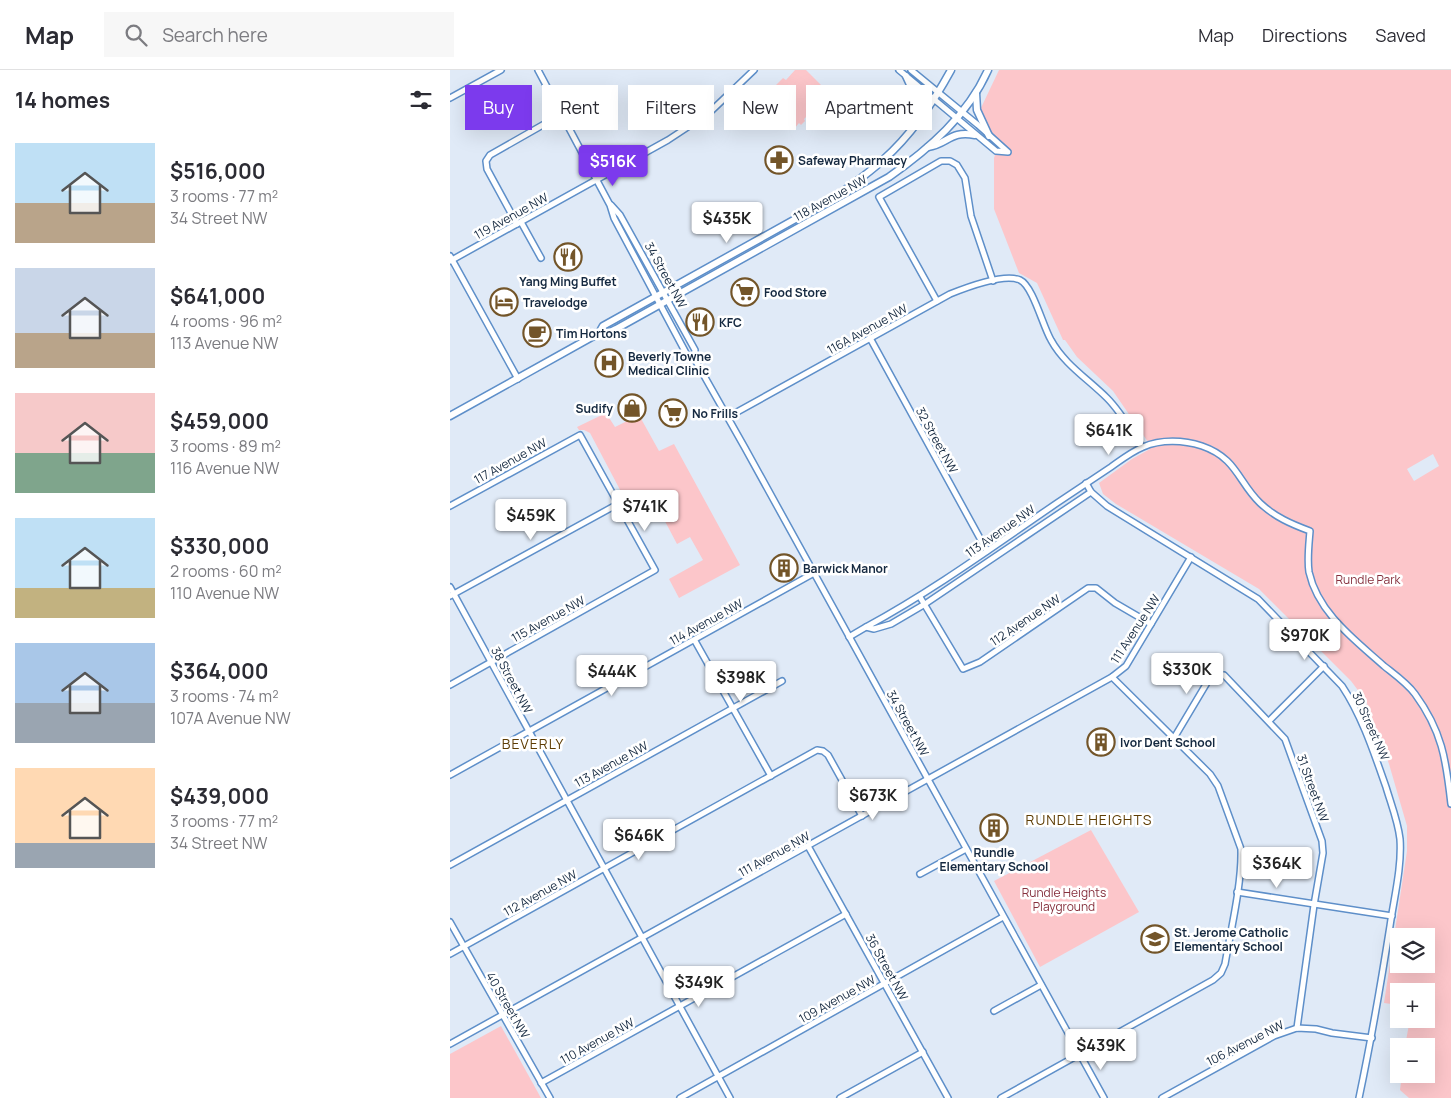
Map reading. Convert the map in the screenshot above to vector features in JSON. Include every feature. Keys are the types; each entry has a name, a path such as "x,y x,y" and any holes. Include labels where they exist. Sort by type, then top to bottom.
{"main road":[{"name":"118 Avenue NW","path":"932,103 951,70"},
{"name":"118 Avenue NW","path":"599,333 606,334 660,305 871,188 905,166 957,119 976,92 988,70"},
{"path":"906,76 910,85"},
{"path":"976,92 977,110 989,136"},
{"name":"118 Avenue NW","path":"450,416 599,333 603,326 835,197 884,159 912,130"},
{"path":"927,147 935,146 956,134 975,135"}],"street":[{"path":"450,98 501,70"},
{"name":"34 Street NW","path":"538,70 546,85"},
{"name":"119 Avenue NW","path":"451,259 655,148 709,113 754,70"},
{"path":"899,70 996,151 1008,152 911,70"},
{"path":"541,258 487,169 486,161 490,155 542,125"},
{"name":"34 Street NW","path":"570,130 660,305 688,355 694,358 728,417 1104,1098"},
{"path":"937,301 879,196 941,161 950,161 957,165 965,178 971,216 993,281"},
{"name":"34 Street NW","path":"610,205 620,215 696,350 694,358"},
{"path":"451,259 518,379"},
{"name":"116A Avenue NW","path":"728,417 937,301 968,287 1011,278 1022,281 1029,290 1052,343 1071,365 1114,405 1142,447"},
{"name":"32 Street NW","path":"870,338 987,551"},
{"name":"117 Avenue NW","path":"450,506 580,435 618,504"},
{"path":"1142,447 1164,442 1180,442 1197,444 1213,450 1235,468 1259,502 1269,511 1284,521 1310,530 1308,563 1314,586 1324,605 1344,631 1414,692 1433,721 1446,758 1451,804"},
{"name":"113 Avenue NW","path":"849,637 920,596 1142,447"},
{"name":"30 Street NW","path":"1086,483 1091,492 1107,506 1258,599 1324,666 1342,686 1351,700 1379,769 1397,823 1400,855 1372,1038 1359,1098"},
{"name":"113 Avenue NW","path":"866,627 874,629 892,624 925,604 1091,492"},
{"path":"452,595 618,504"},
{"name":"115 Avenue NW","path":"450,685 655,570 618,504"},
{"name":"111 Avenue NW","path":"450,1044 1112,677 1126,666 1191,557"},
{"name":"114 Avenue NW","path":"450,775 814,573"},
{"name":"38 Street NW","path":"450,587 452,595 730,1098"},
{"name":"112 Avenue NW","path":"925,604 963,669 980,662 1088,588 1096,588 1115,603 1151,624"},
{"path":"920,596 925,604"},
{"path":"695,640 771,776"},
{"path":"1269,721 1324,666"},
{"name":"31 Street NW","path":"1174,738 1208,681 1212,676 1224,675 1229,678 1284,739 1322,841 1323,852 1297,1028"},
{"path":"1001,1098 1217,977 1225,964 1242,860 1241,850 1218,786 1215,780 1112,677"},
{"name":"113 Avenue NW","path":"450,865 782,681"},
{"name":"112 Avenue NW","path":"450,954 817,750 823,751 828,755 862,816"},
{"name":"36 Street NW","path":"808,846 948,1098"},
{"path":"920,874 966,848"},
{"path":"1237,892 1392,916"},
{"name":"110 Avenue NW","path":"541,1083 846,914"},
{"name":"109 Avenue NW","path":"680,1098 1004,917"},
{"name":"40 Street NW","path":"450,922 550,1098"},
{"path":"994,1011 1041,985"},
{"name":"106 Avenue NW","path":"1162,1098 1274,1036 1297,1028 1316,1028 1332,1033 1372,1038"},
{"path":"840,1098 923,1052"}],"green space":[{"path":"795,70 806,70 821,85 806,85 806,117 801,125 799,123 796,127 796,85 776,85 783,78 786,80"},
{"name":"Rundle Park","path":"999,70 1451,70 1451,1098 1409,1098 1400,1090 1401,1083 1435,1083 1435,1038 1406,1038 1408,1028 1435,1028 1435,983 1390,983 1390,1004 1384,1003 1390,963 1390,973 1435,973 1435,928 1395,928 1407,851 1407,826 1389,764 1366,701 1351,681 1259,589 1116,504 1103,494 1099,483 1132,459 1150,449 1148,442 1113,391 1077,357 1065,340 1063,340 1037,283 1019,273 994,209 994,158 998,146 980,110","holes":["1433,454 1439,466 1414,481 1407,469"]},
{"path":"606,413 615,427 639,415 659,451 674,444 740,565 679,598 669,579 703,560 690,537 677,544 649,491 627,503 590,433 579,430 577,427"},
{"name":"Rundle Heights Playground","path":"1091,830 1139,912 1040,967 994,881"},
{"path":"501,1026 541,1098 450,1098 450,1054"}],"place":[{"name":"Safeway Pharmacy","path":"779,160"},
{"name":"Yang Ming Buffet","path":"568,257"},
{"name":"Food Store","path":"745,292"},
{"name":"Travelodge","path":"504,302"},
{"name":"KFC","path":"700,322"},
{"name":"Tim Hortons","path":"537,333"},
{"name":"Beverly Towne Medical Clinic","path":"609,363"},
{"name":"Sudify","path":"632,408"},
{"name":"No Frills","path":"673,413"},
{"name":"Barwick Manor","path":"784,568"},
{"name":"Ivor Dent School","path":"1101,742"},
{"name":"Rundle Elementary School","path":"994,828"},
{"name":"St. Jerome Catholic Elementary School","path":"1155,939"}],"district":[{"name":"BEVERLY","path":"533,743"},
{"name":"RUNDLE HEIGHTS","path":"1089,819"}]}
